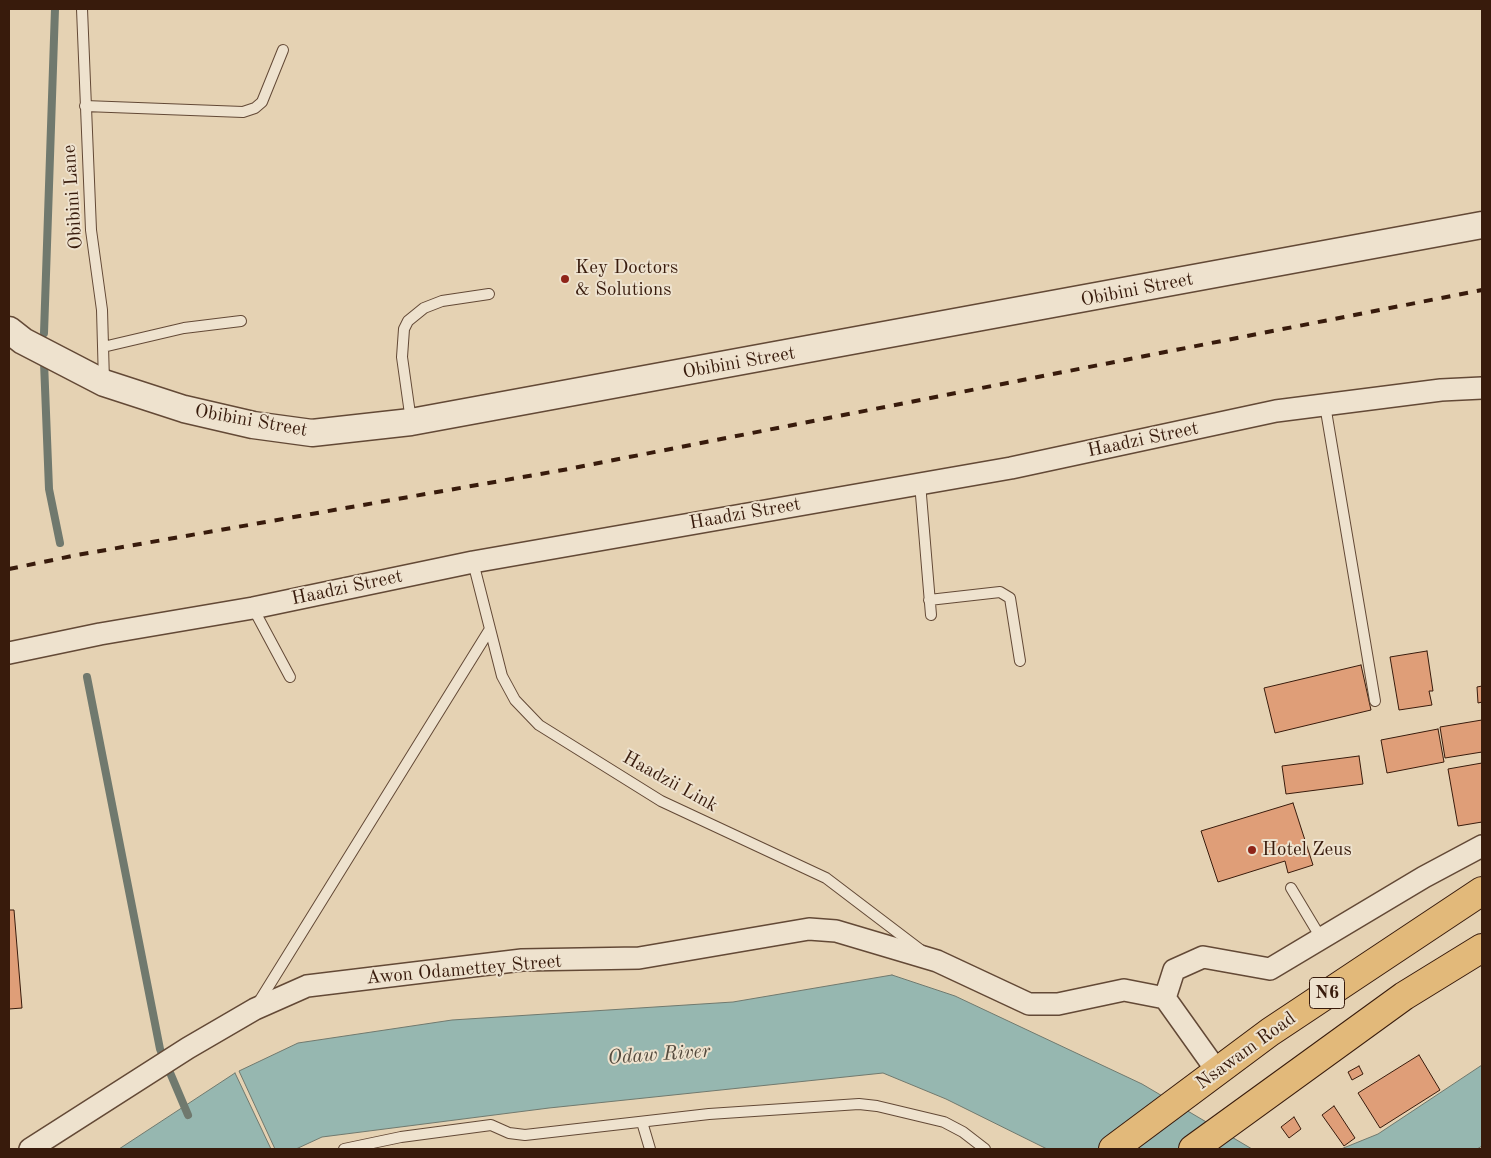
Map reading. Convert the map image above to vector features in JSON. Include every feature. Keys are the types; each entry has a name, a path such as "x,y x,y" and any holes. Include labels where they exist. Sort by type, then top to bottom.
{"highway":[{"name":"Nsawam Road","path":"1112,1149 1270,1032 1379,957 1482,891"},
{"name":"N6","path":"1193,1149 1404,996 1482,948"}],"street":[{"name":"Obibini Street","path":"9,330 23,341 104,383 184,409 253,425 312,433 411,422 1482,226"},
{"name":"Haadzi Street","path":"9,653 100,634 253,608 473,562 920,483 1144,440 1276,411 1441,390 1482,388"},
{"path":"1217,1071 1165,998 1174,970 1203,957 1270,969 1424,877 1482,846"},
{"name":"Awon Odamettey Street","path":"30,1149 188,1048 255,1009 307,986 522,960 639,958 809,929 836,931 937,961 1029,1004 1058,1004 1124,990 1165,998"}],"lane":[{"name":"Obibini Lane","path":"82,9 91,230 102,310 104,383"},
{"path":"85,106 243,112 255,108 262,102 283,50"},
{"path":"411,422 402,357 404,329 408,321 424,308 442,301 489,294"},
{"path":"103,347 184,328 241,322"},
{"path":"1324,405 1375,701"},
{"path":"920,483 931,615"},
{"name":"Haadzii Link","path":"473,562 502,676 515,700 539,725 661,801 826,878 937,961"},
{"path":"929,600 1000,592 1010,598 1020,661"},
{"path":"253,608 290,677"},
{"path":"255,1009 490,629"},
{"path":"1290,888 1321,938"},
{"path":"344,1149 401,1137 491,1125 509,1133 525,1135 709,1114 859,1104 886,1108 944,1122 963,1132 984,1149"},
{"path":"642,1122 650,1149"}],"water":[{"name":"Odaw River","path":"892,975 955,996 1142,1084 1252,1149 1047,1149 946,1099 883,1073 549,1108 322,1137 296,1149 275,1149 239,1071 298,1043 452,1020 733,1002"},
{"path":"1482,1065 1482,1146 1477,1149 1341,1149 1378,1134"},
{"path":"235,1073 271,1149 119,1149"}],"building":[{"path":"1427,651 1433,691 1429,691 1432,705 1399,710 1390,657"},
{"path":"1361,665 1371,710 1275,733 1264,688"},
{"path":"1482,686 1482,702 1478,703 1477,687"},
{"path":"1482,720 1482,752 1445,758 1440,727"},
{"path":"1438,729 1444,762 1387,773 1381,740"},
{"path":"1359,756 1363,784 1286,794 1282,766"},
{"path":"1482,763 1482,822 1458,826 1448,769"},
{"path":"1293,803 1313,865 1288,873 1285,861 1218,882 1201,831"},
{"path":"9,910 14,910 22,1008 9,1009"},
{"path":"1419,1055 1440,1090 1380,1128 1358,1093"},
{"path":"1359,1066 1363,1074 1352,1080 1348,1072"},
{"path":"1334,1106 1355,1138 1344,1146 1322,1115"},
{"path":"1294,1117 1301,1129 1289,1138 1281,1127"}],"waterway":[{"path":"44,333 55,9"},
{"path":"44,362 49,489 60,543"},
{"path":"87,677 160,1049 188,1115"}],"railway":[{"path":"9,569 77,555 563,470 1482,290"}],"place":[{"name":"Key Doctors & Solutions","path":"565,279"},
{"name":"Hotel Zeus","path":"1252,850"}]}
